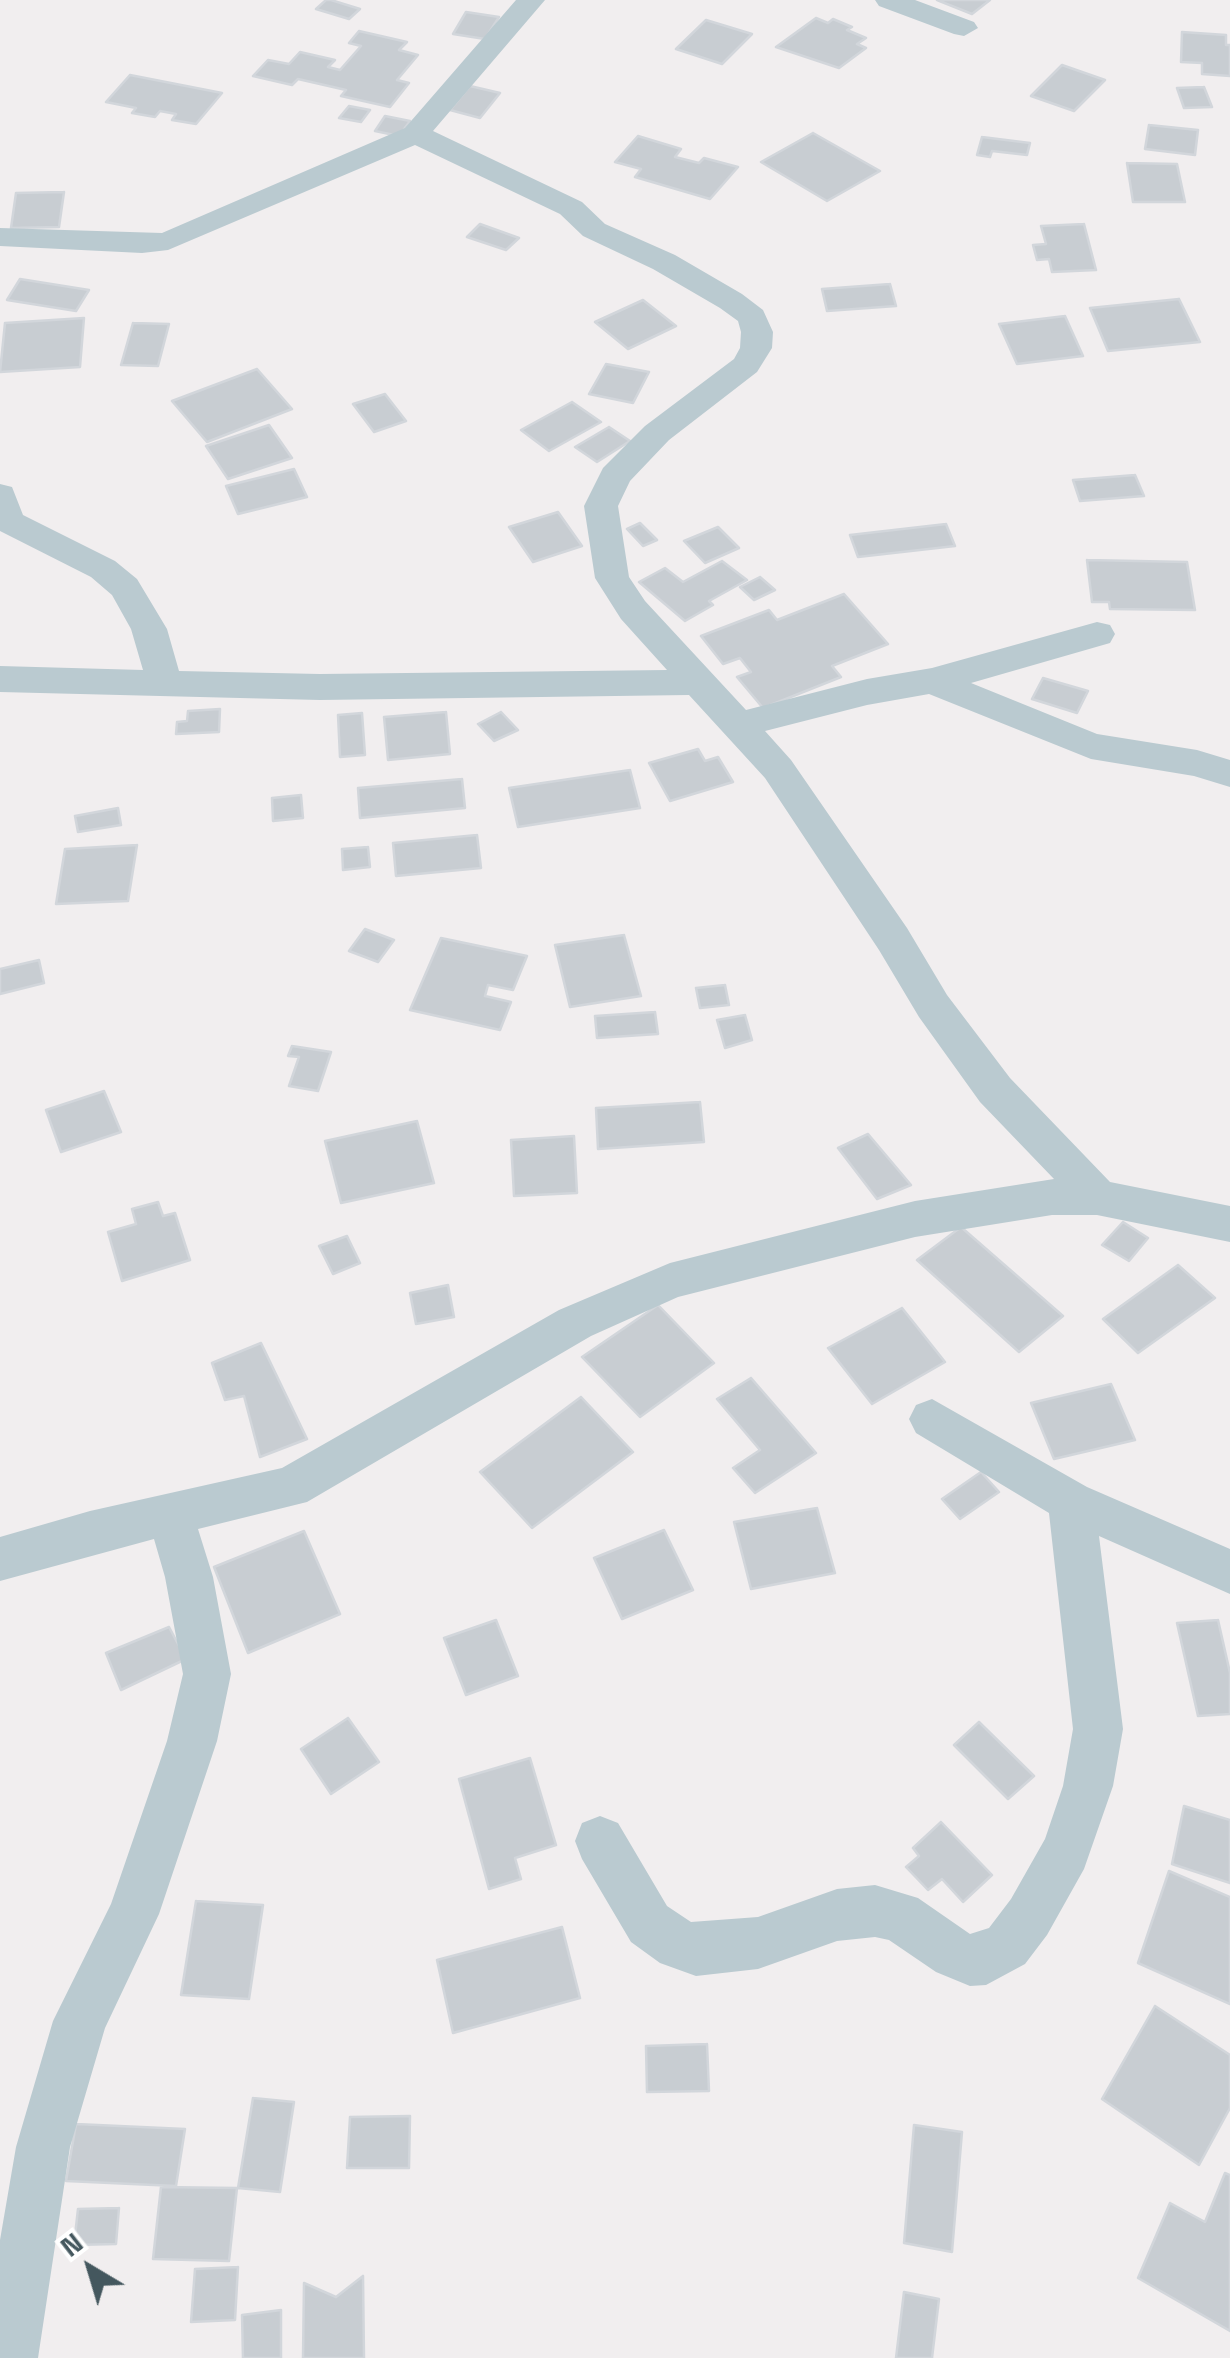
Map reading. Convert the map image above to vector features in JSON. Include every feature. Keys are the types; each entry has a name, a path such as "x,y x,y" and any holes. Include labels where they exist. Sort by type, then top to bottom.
{"street":[{"path":"0,237 142,244 168,241 414,134 531,0"},
{"path":"888,0 964,28"},
{"path":"414,134 571,208 594,230 664,262 752,317 756,348 746,365 657,434 615,476 601,506 612,578 633,610 778,769 893,938 933,1006 994,1090 1097,1197"},
{"path":"0,494 8,521 103,568 125,587 149,628 165,686"},
{"path":"739,725 883,688 932,682 1097,634"},
{"path":"0,679 165,686 698,682"},
{"path":"932,682 1091,746 1197,762 1230,774"},
{"path":"0,1559 291,1487 576,1323 670,1282 915,1219 1052,1197 1097,1197 1230,1224"},
{"path":"932,1420 1071,1502 1230,1572"},
{"path":"600,1841 649,1924 678,1945 696,1950 758,1943 837,1915 874,1911 900,1916 954,1954 970,1960 996,1955 1029,1917 1066,1851 1088,1786 1098,1729 1071,1502"},
{"path":"9,2358 9,2292 43,2148 80,2021 134,1914 192,1741 207,1674 190,1576 170,1514"}],"building":[{"path":"326,0 360,9 349,19 316,9"},
{"path":"937,0 990,0 972,14"},
{"path":"466,12 499,17 485,39 453,34"},
{"path":"816,18 828,23 833,19 852,27 847,30 866,38 857,44 866,48 839,68 776,47"},
{"path":"706,20 752,34 722,64 676,49"},
{"path":"359,31 407,42 399,50 418,55 397,80 409,83 390,107 341,96 346,90 298,79 292,85 253,76 268,60 289,64 300,52 335,60 328,67 340,70 361,46 349,43"},
{"path":"1182,32 1226,35 1226,45 1230,45 1230,76 1202,74 1202,63 1181,62"},
{"path":"1062,65 1105,80 1074,111 1031,96"},
{"path":"130,75 222,93 196,124 172,120 176,114 160,111 155,117 132,113 136,108 106,102"},
{"path":"470,86 500,93 480,118 450,110"},
{"path":"1204,87 1212,107 1184,108 1177,88"},
{"path":"349,106 370,110 361,122 339,118"},
{"path":"385,116 410,121 399,136 375,131"},
{"path":"1149,125 1198,130 1195,155 1145,149"},
{"path":"813,133 880,171 827,201 761,162"},
{"path":"638,136 681,149 675,157 699,163 704,158 738,167 710,199 635,177 641,169 615,162"},
{"path":"982,137 1030,143 1027,155 992,151 990,157 977,155"},
{"path":"1127,163 1177,164 1185,202 1133,202"},
{"path":"64,192 59,227 11,228 16,193"},
{"path":"480,224 519,238 506,250 467,237"},
{"path":"1084,224 1096,270 1052,272 1049,259 1037,260 1033,245 1046,244 1041,226"},
{"path":"20,279 89,290 76,311 7,300"},
{"path":"890,284 896,306 827,311 822,289"},
{"path":"1179,299 1200,342 1108,351 1090,308"},
{"path":"643,300 676,326 628,349 595,322"},
{"path":"1065,316 1083,356 1017,364 999,324"},
{"path":"84,318 80,367 0,372 5,323"},
{"path":"133,323 169,324 158,366 121,365"},
{"path":"606,364 649,372 633,403 589,394"},
{"path":"257,369 292,409 207,442 172,401"},
{"path":"385,394 406,421 374,432 353,404"},
{"path":"572,402 601,422 549,451 521,430"},
{"path":"269,425 292,458 228,479 206,446"},
{"path":"609,427 630,441 597,462 575,447"},
{"path":"294,469 307,497 238,514 226,486"},
{"path":"1135,475 1144,496 1080,501 1073,480"},
{"path":"558,512 582,546 533,562 509,527"},
{"path":"640,523 657,540 643,546 627,529"},
{"path":"946,524 955,546 858,557 850,535"},
{"path":"718,527 739,548 705,563 684,541"},
{"path":"1087,560 1187,562 1195,610 1110,609 1109,602 1092,602"},
{"path":"722,561 747,580 709,601 713,605 685,621 639,582 665,568 683,582"},
{"path":"760,577 775,590 754,600 740,587"},
{"path":"844,594 888,644 832,666 841,677 763,708 737,677 751,672 740,658 723,664 701,636 769,610 777,620"},
{"path":"1043,678 1088,691 1077,713 1032,699"},
{"path":"220,709 219,732 176,734 177,722 187,721 188,711"},
{"path":"446,712 450,754 388,760 384,717"},
{"path":"501,712 518,730 494,741 478,724"},
{"path":"362,713 365,755 340,757 338,715"},
{"path":"698,749 705,761 718,757 733,782 670,801 649,763"},
{"path":"630,770 640,808 518,827 509,788"},
{"path":"462,779 465,808 360,818 358,788"},
{"path":"301,795 303,818 273,821 272,798"},
{"path":"118,808 121,825 78,832 75,816"},
{"path":"477,835 481,868 396,876 393,843"},
{"path":"137,845 128,901 56,904 65,849"},
{"path":"368,847 370,867 343,870 342,849"},
{"path":"365,929 394,940 378,962 349,951"},
{"path":"624,935 641,996 570,1007 555,945"},
{"path":"441,938 527,956 513,990 488,985 485,996 511,1002 500,1030 410,1010"},
{"path":"39,960 44,983 0,994 0,969"},
{"path":"725,985 729,1005 700,1008 696,988"},
{"path":"655,1012 658,1034 597,1038 595,1016"},
{"path":"745,1015 752,1040 725,1048 717,1020"},
{"path":"292,1046 331,1052 318,1091 289,1086 299,1057 288,1056"},
{"path":"104,1091 121,1132 61,1152 46,1110"},
{"path":"700,1102 704,1142 598,1149 596,1108"},
{"path":"417,1121 434,1183 341,1203 325,1141"},
{"path":"868,1134 911,1185 877,1199 838,1148"},
{"path":"574,1136 577,1193 514,1196 511,1140"},
{"path":"158,1202 163,1216 175,1213 190,1260 122,1281 108,1232 136,1224 132,1209"},
{"path":"1123,1222 1148,1238 1129,1261 1102,1245"},
{"path":"961,1227 1063,1316 1019,1352 917,1260"},
{"path":"347,1236 360,1263 333,1274 319,1246"},
{"path":"1178,1265 1215,1298 1138,1353 1103,1319"},
{"path":"448,1285 454,1317 416,1324 410,1293"},
{"path":"658,1305 714,1363 640,1417 582,1357"},
{"path":"902,1308 945,1362 872,1404 828,1348"},
{"path":"261,1343 307,1439 260,1457 244,1396 225,1400 212,1363"},
{"path":"751,1378 816,1453 755,1493 733,1468 760,1450 717,1399"},
{"path":"1111,1384 1135,1440 1054,1459 1031,1403"},
{"path":"581,1397 633,1452 532,1528 480,1472"},
{"path":"981,1472 999,1492 960,1519 942,1499"},
{"path":"817,1508 835,1573 751,1589 734,1522"},
{"path":"664,1530 693,1590 622,1619 594,1558"},
{"path":"304,1531 340,1614 248,1653 214,1567"},
{"path":"496,1620 518,1676 466,1695 444,1638"},
{"path":"1218,1620 1230,1673 1230,1714 1198,1716 1177,1623"},
{"path":"169,1627 186,1659 121,1690 106,1653"},
{"path":"348,1718 379,1762 331,1794 301,1749"},
{"path":"979,1722 1034,1776 1008,1799 954,1745"},
{"path":"530,1758 556,1845 515,1858 521,1879 489,1889 459,1779"},
{"path":"1184,1806 1230,1820 1230,1883 1172,1864"},
{"path":"941,1822 992,1875 963,1902 942,1879 928,1890 906,1867 919,1856 913,1848"},
{"path":"1169,1871 1230,1897 1230,2004 1138,1963"},
{"path":"196,1901 263,1905 249,1999 181,1995"},
{"path":"562,1927 580,1998 453,2033 437,1960"},
{"path":"1155,2006 1230,2055 1230,2108 1199,2165 1102,2099"},
{"path":"707,2044 709,2091 647,2092 646,2046"},
{"path":"253,2098 294,2102 280,2192 238,2188"},
{"path":"410,2116 409,2168 347,2168 350,2117"},
{"path":"76,2124 185,2129 176,2186 66,2181"},
{"path":"914,2125 962,2132 952,2252 904,2243"},
{"path":"1225,2173 1230,2175 1230,2331 1138,2278 1170,2203 1205,2222"},
{"path":"161,2187 237,2188 229,2261 153,2259"},
{"path":"119,2208 116,2244 74,2245 78,2209"},
{"path":"238,2267 235,2320 191,2322 195,2269"},
{"path":"363,2276 364,2358 303,2358 304,2283 336,2297"},
{"path":"904,2292 939,2299 932,2358 896,2358"},
{"path":"281,2310 281,2358 243,2358 242,2315"}]}
